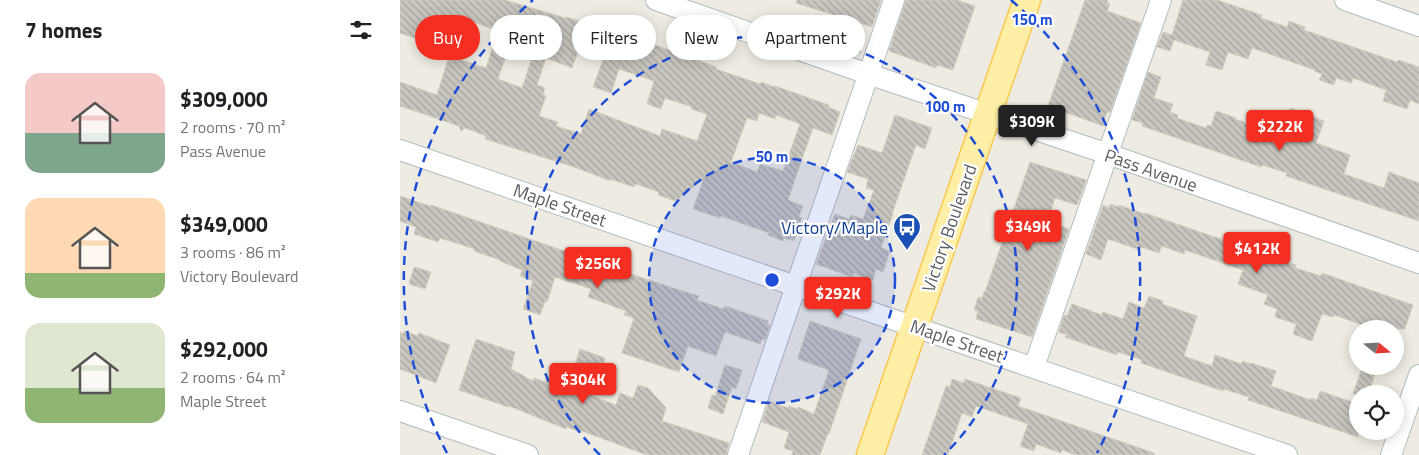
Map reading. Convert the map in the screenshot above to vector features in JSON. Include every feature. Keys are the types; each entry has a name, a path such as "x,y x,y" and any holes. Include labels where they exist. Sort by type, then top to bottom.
{"main road":[{"name":"Victory Boulevard","path":"870,455 1027,0"}],"street":[{"name":"Pass Avenue","path":"656,0 868,74 1108,154 1419,263"},
{"path":"738,455 894,0"},
{"path":"1034,367 1161,0"},
{"path":"1345,0 1419,26"},
{"name":"Maple Street","path":"400,150 1287,455"},
{"path":"1391,455 1419,375"},
{"path":"400,411 528,455"}],"building":[{"path":"400,0 505,0 555,15 490,15 490,28 480,24 480,15 415,15 415,38 400,33"},
{"path":"797,0 881,0 872,27 865,25 865,15 834,15 796,3"},
{"path":"906,0 957,0 975,6 953,70 937,65 936,68 889,51"},
{"path":"1085,0 1108,0 1107,3 1110,4 1107,11 1141,23 1110,112 1107,112 1103,126 1048,106"},
{"path":"1183,0 1217,0 1262,15 1261,18 1287,27 1289,21 1305,27 1304,30 1397,62 1399,60 1419,67 1419,104 1410,100 1407,109 1383,101 1386,90 1353,78 1351,83 1336,78 1334,85 1319,80 1322,74 1315,70 1252,48 1248,59 1228,52 1222,70 1206,65 1210,52 1174,40 1170,51 1157,47 1163,32 1172,35"},
{"path":"562,17 572,19 572,60 575,60 572,68 551,60 562,60"},
{"path":"656,45 666,49 666,60 697,60 716,67 716,69 760,84 762,82 829,105 828,107 840,112 832,135 813,128 788,200 803,206 799,217 802,218 794,241 784,238 783,241 768,235 769,233 721,216 720,218 693,209 704,178 676,201 658,195 659,192 636,184 634,187 608,180 574,167 485,139 486,136 465,128 461,131 459,126 400,106 400,82 437,95 448,60 461,60 486,68 490,56 490,60 505,60 498,79 522,88 531,60 545,60 537,85 545,88 543,95 546,96 539,116 558,122 556,126 581,134 589,109 660,136 662,129 697,141 707,114 665,98 661,109 647,104 654,81 619,69 611,93 593,87 603,60 656,60","holes":["759,113 775,119 776,115 800,124 783,171 760,164 757,172 731,162 747,118 757,121"]},
{"path":"1148,72 1161,77 1154,98 1173,104 1170,112 1178,115 1177,118 1206,128 1207,125 1211,126 1216,111 1236,118 1243,123 1281,136 1291,108 1324,121 1316,143 1350,155 1344,174 1384,188 1389,172 1419,183 1419,221 1286,176 1287,173 1262,165 1261,167 1142,126 1143,123 1132,120"},
{"path":"895,115 932,128 925,149 916,145 892,214 881,248 890,251 883,272 876,269 873,280 853,273 852,277 816,264 835,214 849,219 851,215 863,219 874,190 866,188 868,179 847,172 858,145 882,153"},
{"path":"1030,162 1086,180 1077,205 1055,198 1047,222 1069,229 1032,337 976,319 978,311 974,310 978,297 982,298 985,292"},
{"path":"400,196 699,296 697,300 723,309 725,306 768,321 767,324 770,325 765,340 762,339 760,344 725,332 716,356 688,346 679,372 622,353 634,318 624,315 626,311 588,297 591,289 555,277 547,302 545,301 540,315 523,309 533,281 520,276 522,270 474,251 475,249 440,238 438,242 414,234 416,227 400,221"},
{"path":"1110,204 1119,207 1119,205 1145,213 1296,265 1295,268 1321,276 1322,273 1413,305 1405,329 1404,320 1349,320 1334,315 1333,317 1322,314 1312,341 1293,334 1296,324 1275,317 1277,309 1264,304 1268,295 1238,284 1243,270 1185,250 1184,254 1162,246 1159,253 1141,247 1140,250 1108,239 1101,260 1086,254 1103,205 1109,208"},
{"path":"414,267 431,272 425,289 409,284"},
{"path":"1149,296 1163,301 1162,304 1197,316 1184,356 1212,366 1215,355 1242,364 1242,361 1251,363 1276,371 1271,386 1311,400 1311,398 1317,400 1320,391 1349,401 1349,434 1248,400 1249,397 1224,389 1223,391 1141,363 1142,360 1118,352 1117,355 1065,337 1067,335 1059,332 1064,315 1067,316 1072,304 1102,315 1103,312 1123,319 1129,302 1144,308"},
{"path":"810,321 861,339 820,455 792,455 793,451 784,448 789,432 762,422 769,401 788,408 789,406 797,409 798,407 814,414 829,370 798,359"},
{"path":"404,331 418,336 419,333 450,345 436,383 400,369 400,332 403,334"},
{"path":"476,339 515,352 511,369 533,381 534,378 545,382 546,378 568,386 580,349 605,358 592,396 616,405 620,393 633,398 638,385 648,388 666,408 662,421 729,443 726,455 647,455 579,430 567,427 566,429 509,406 459,390"},
{"path":"725,365 742,370 736,389 732,387 723,414 708,408 712,395 715,396"},
{"path":"1360,375 1374,375 1372,385 1356,385"},
{"path":"952,379 964,383 965,379 1021,398 1018,406 1154,453 1154,455 1076,455 1062,450 1061,453 1036,444 1034,451 1020,446 1028,424 976,406 972,417 962,413 948,455 922,455 946,386 950,387"}],"place":[{"name":"Victory/Maple","path":"907,251"}]}
